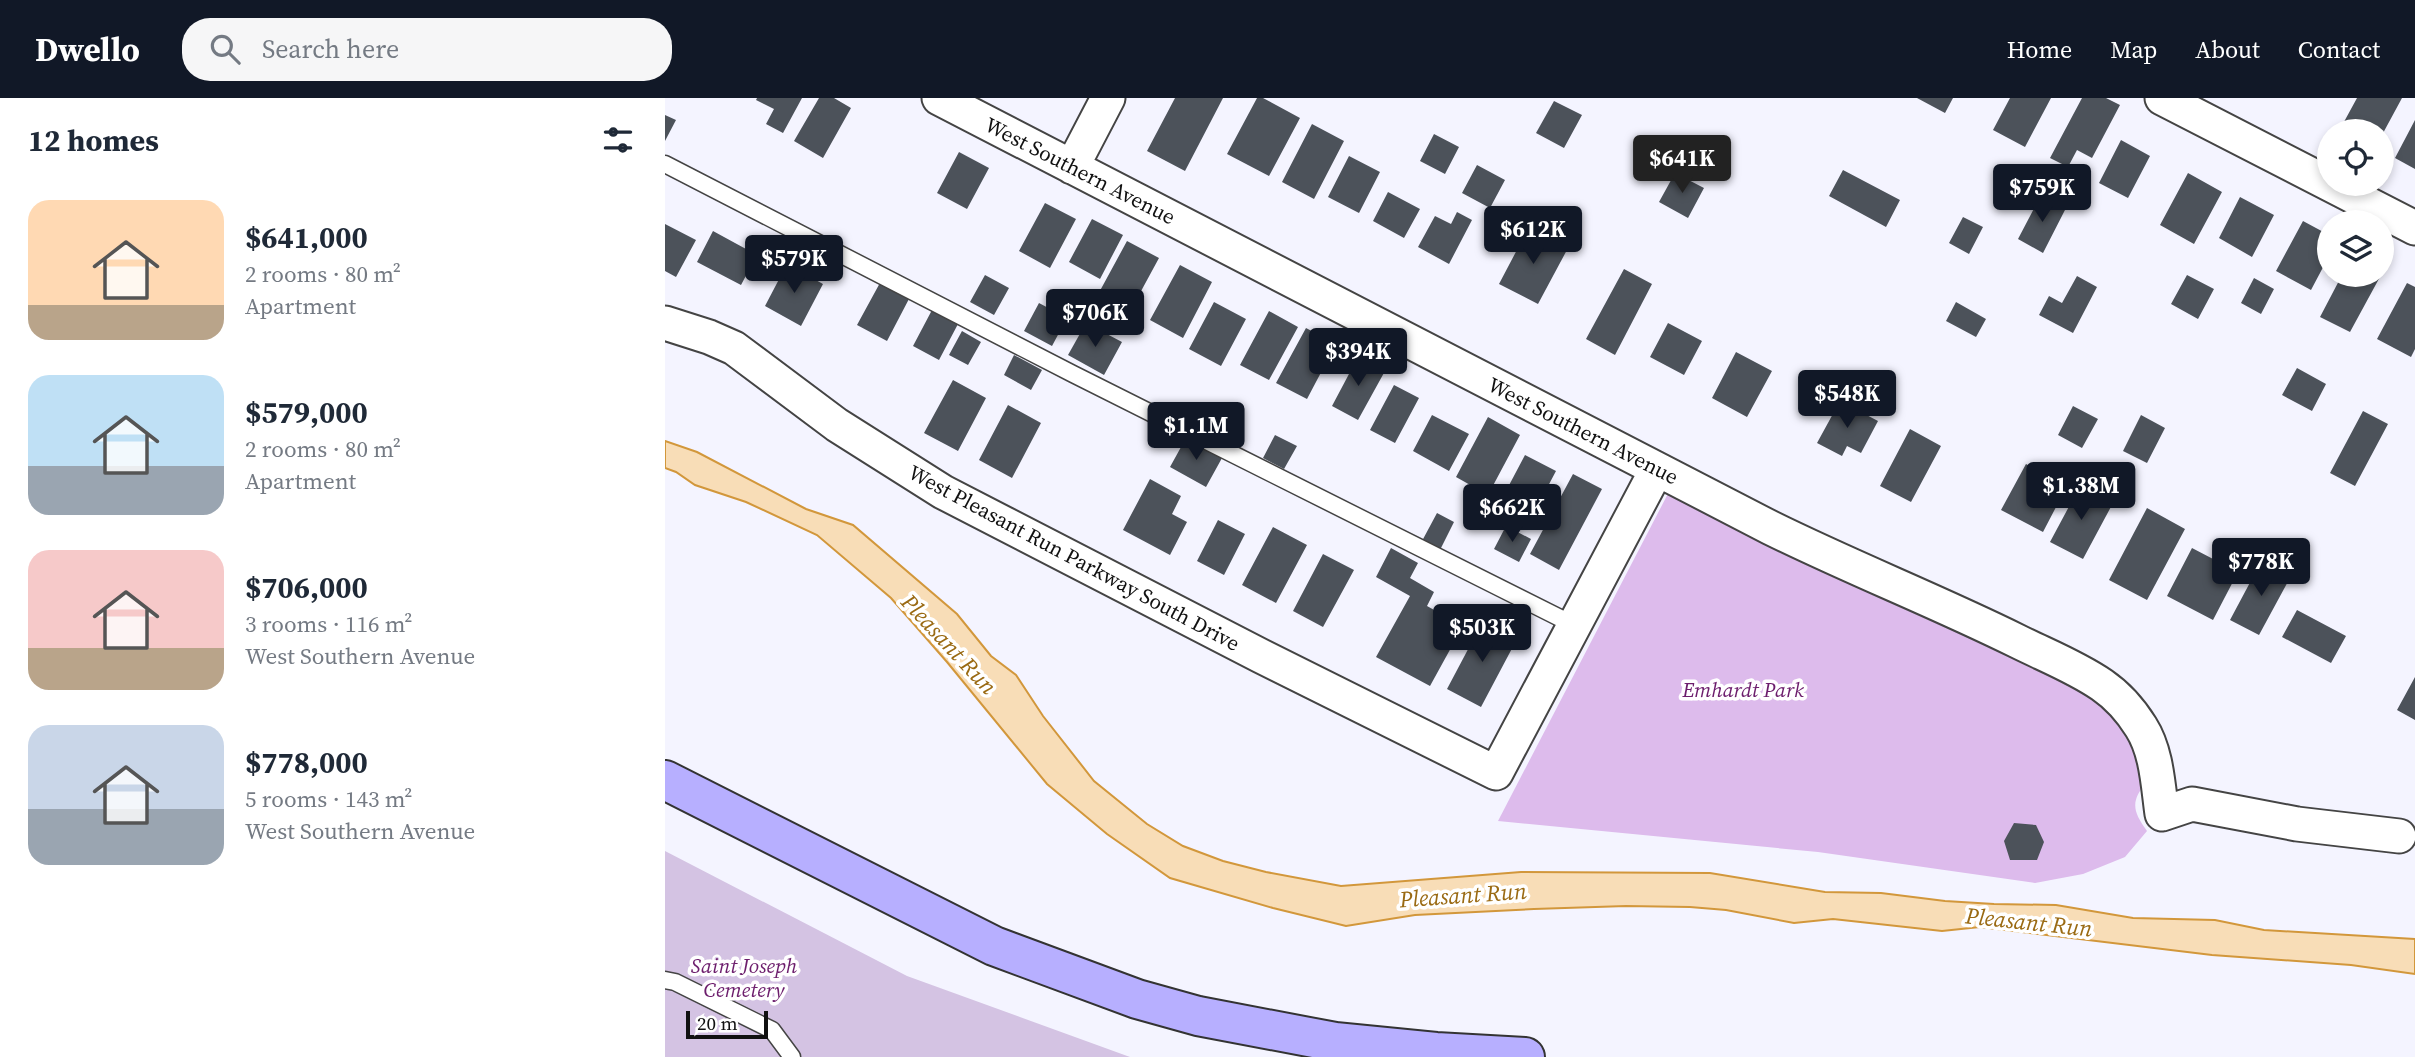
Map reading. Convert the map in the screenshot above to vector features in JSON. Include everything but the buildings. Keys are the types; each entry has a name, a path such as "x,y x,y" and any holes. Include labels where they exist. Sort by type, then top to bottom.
{"street":[{"name":"West Southern Avenue","path":"939,98 1812,548 1961,613 2061,662 2101,685 2122,703 2143,730 2153,756 2162,814 2192,804 2297,824 2399,836"},
{"path":"1072,167 1108,98"},
{"path":"2162,98 2415,228"},
{"name":"West Pleasant Run Parkway South Drive","path":"665,323 734,348 837,425 943,492 1261,656 1496,773 1574,625"},
{"path":"1574,625 1657,469"},
{"path":"665,780 994,946 1137,999 1198,1016 1335,1042 1525,1057"}],"lane":[{"path":"665,164 1073,374 1574,625"},
{"path":"665,980 772,1030 792,1057"}],"green space":[{"name":"Emhardt Park","path":"1673,484 1889,589 2132,716 2149,779 2139,793 2135,805 2138,817 2147,831 2125,857 2083,874 2035,883 1818,852 1498,821"},
{"name":"Saint Joseph Cemetery","path":"665,851 907,976 1130,1057 665,1057"}],"water":[{"name":"Pleasant Run","path":"665,441 697,452 806,509 853,525 957,614 991,656 1016,675 1043,716 1094,781 1147,824 1183,846 1223,861 1341,886 1521,872 1710,873 1825,892 1881,893 1994,904 2056,905 2133,918 2215,920 2264,930 2415,939 2415,974 2351,965 2212,955 1980,927 1942,931 1833,919 1794,923 1726,910 1690,907 1626,906 1415,915 1346,926 1170,878 1107,834 1047,784 891,598 817,535 746,502 695,485 665,468"}]}
